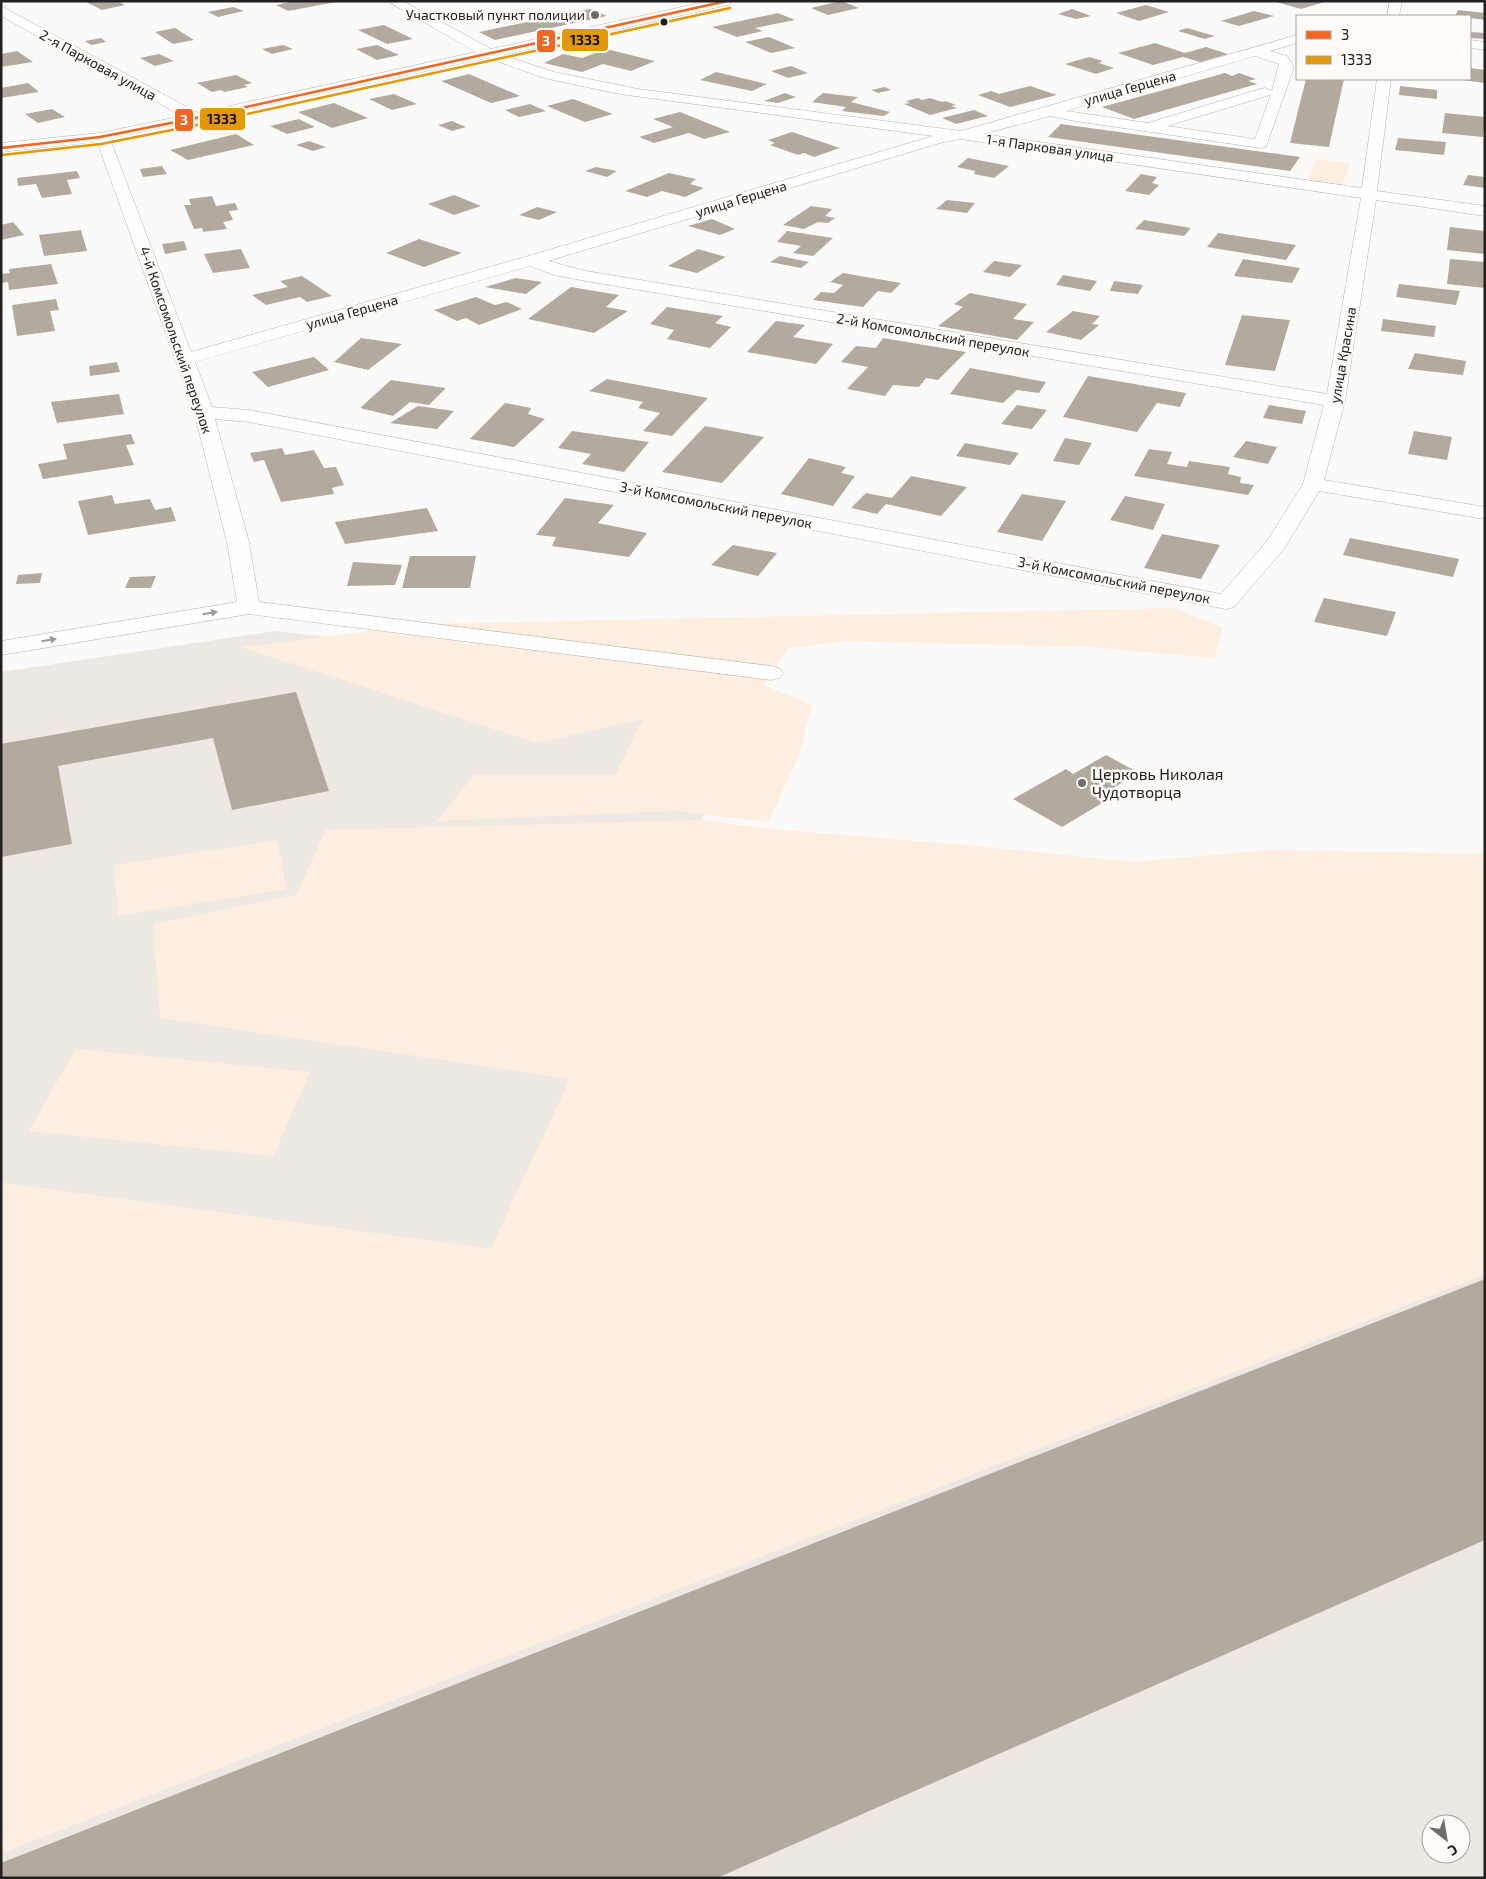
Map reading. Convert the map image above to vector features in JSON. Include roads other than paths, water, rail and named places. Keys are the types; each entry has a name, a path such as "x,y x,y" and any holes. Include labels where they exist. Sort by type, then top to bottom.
{"street":[{"name":"1-я Парковая улица","path":"393,1 490,53 555,77 619,90 961,135 1485,212"},
{"path":"1,148 100,137 196,118 728,1"},
{"path":"1393,15 1396,1"},
{"name":"2-я Парковая улица","path":"1,10 52,40 196,118"},
{"path":"638,11 653,18"},
{"name":"улица Герцена","path":"185,359 531,261 938,139 961,135 1050,111 1296,39"},
{"path":"1471,44 1485,46"},
{"path":"1050,111 1075,117 1261,144 1287,67 1282,59 1254,51"},
{"name":"улица Красина","path":"1226,602 1276,544 1313,484 1335,401 1369,196 1384,80"},
{"path":"1146,127 1265,92"},
{"name":"4-й Комсомольский переулок","path":"100,137 106,143 204,412 238,542 248,607"},
{"name":"2-й Комсомольский переулок","path":"531,261 560,271 595,278 1335,401"},
{"name":"3-й Комсомольский переулок","path":"204,412 250,416 1226,602"},
{"path":"1313,484 1485,513"},
{"path":"1,648 248,607 771,673"}],"place":[{"name":"Участковый пункт полиции","path":"595,15"},
{"name":"Церковь Николая Чудотворца","path":"1082,783"}]}
